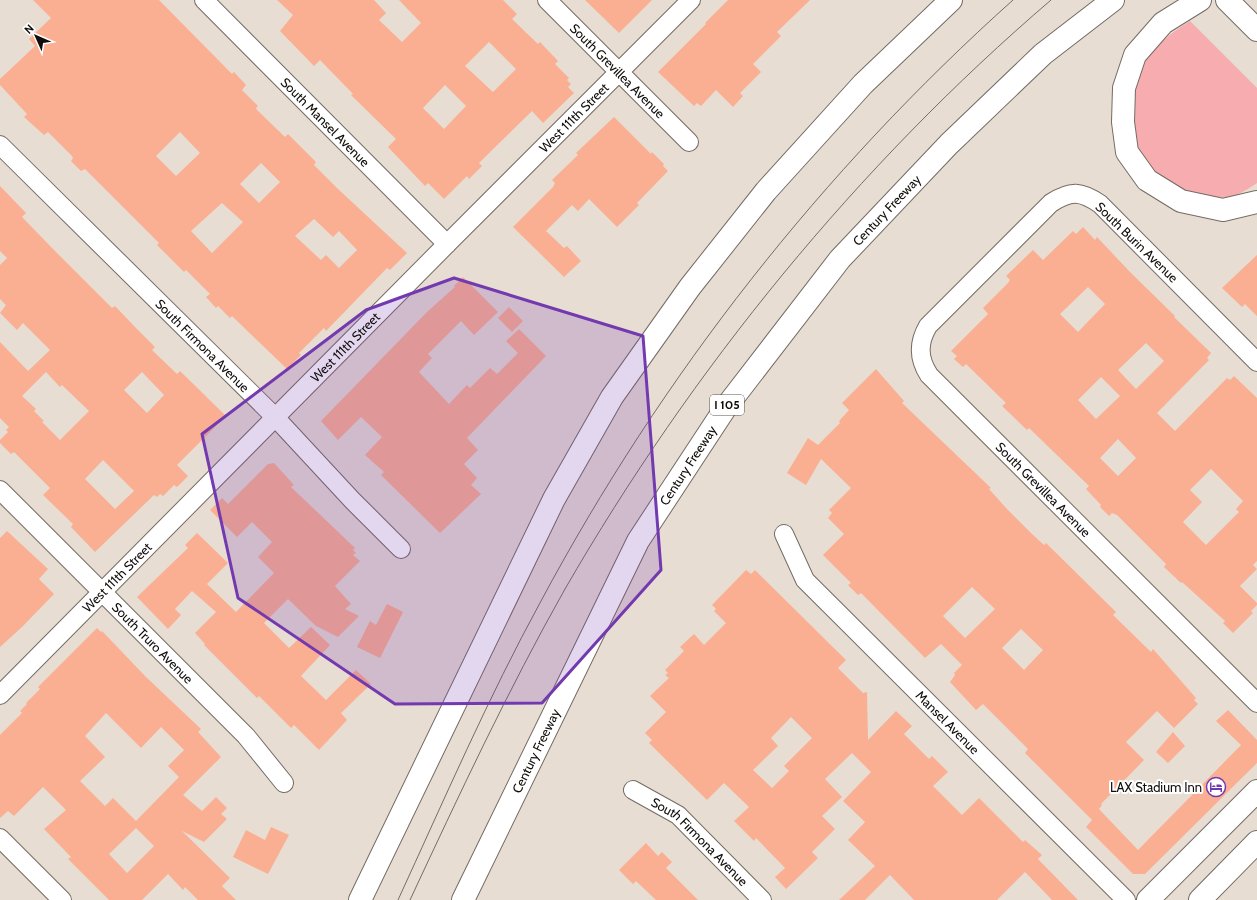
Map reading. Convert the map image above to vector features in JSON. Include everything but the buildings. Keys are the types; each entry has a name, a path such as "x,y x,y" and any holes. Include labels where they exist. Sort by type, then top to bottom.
{"main road":[{"path":"360,900 554,499 612,397 690,287 766,191 863,84 951,0"},
{"name":"Century Freeway","path":"463,900 638,541 726,407 840,260 949,144 1043,54 1113,0"},
{"path":"1200,0 1163,23 1135,55 1124,88 1123,122 1127,152 1146,180 1181,202 1222,210 1257,202"},
{"path":"1227,0 1252,25"},
{"path":"1148,900 1257,791"},
{"path":"1200,900 1257,842"}],"street":[{"name":"South Mansel Avenue","path":"204,0 447,244"},
{"name":"South Grevillea Avenue","path":"547,0 689,142"},
{"name":"West 111th Street","path":"0,695 691,0"},
{"name":"South Firmona Avenue","path":"0,145 275,418 352,500 401,549"},
{"name":"South Burin Avenue","path":"990,264 1052,203 1063,196 1076,193 1088,196 1100,204 1257,362"},
{"name":"South Grevillea Avenue","path":"990,264 928,326 922,336 920,350 922,365 929,375 1257,703"},
{"name":"South Truro Avenue","path":"0,490 246,736 284,783"},
{"name":"Mansel Avenue","path":"784,534 805,580 1126,900"},
{"name":"South Firmona Avenue","path":"633,790 678,816 762,900"},
{"path":"0,838 62,900"}],"highlighted area":[{"path":"454,278 643,336 661,570 542,703 395,704 238,598 202,434 366,310"}],"shaded area":[{"path":"1190,21 1257,88 1257,183 1239,194 1229,197 1220,198 1201,196 1168,184 1147,163 1139,149 1134,133 1132,96 1137,71 1149,54 1157,46"}],"tram line":[{"path":"398,900 467,749 541,601 588,517 639,436 693,357 751,280 812,206 876,134 943,66 1013,0"},
{"path":"410,900 484,743 544,627 614,507 667,428 723,350 783,274 845,201 911,131 980,64 1051,0"}],"place":[{"name":"LAX Stadium Inn","path":"1216,787"}]}
